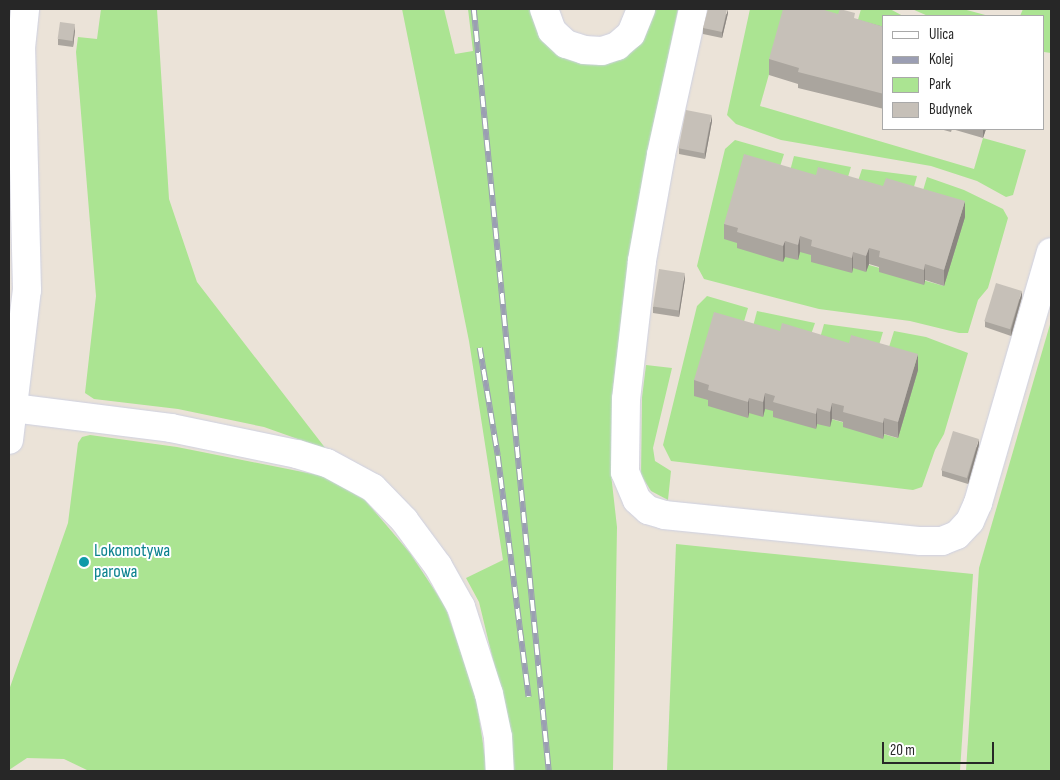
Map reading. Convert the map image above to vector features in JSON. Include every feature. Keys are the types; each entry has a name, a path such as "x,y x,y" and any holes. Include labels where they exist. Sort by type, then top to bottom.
{"lane":[{"path":"9,440 27,290 21,48 26,9"},
{"path":"544,9 552,30 566,44 584,50 602,51 617,46 630,34 641,9"},
{"path":"694,9 661,154 642,262 626,398 625,472 637,500 648,510 664,515 922,541 942,541 957,535 970,521 978,503 1051,252"},
{"path":"13,408 162,427 297,454 327,463 373,488 404,520 438,566 461,607 490,694 498,736 500,771"}],"green space":[{"path":"101,9 157,9 169,199 197,282 326,449 264,427 178,409 94,399 85,393 96,296 76,52 78,37 97,39"},
{"path":"402,9 444,9 455,54 473,51 468,9 537,9 574,58 651,9 678,9 642,184 627,273 613,390 611,474 617,527 613,771 512,771 501,693 479,602 466,578 503,560 469,341"},
{"path":"750,9 844,9 838,29 786,14 760,106 974,169 983,138 1026,150 1013,195 1006,197 977,181 931,166 781,140 736,124 727,115"},
{"path":"861,9 890,9 901,15 882,15 882,42 854,34"},
{"path":"912,9 963,9 985,15 926,15"},
{"path":"1023,9 1051,9 1051,53 1045,52 1045,15 1020,15"},
{"path":"735,140 784,154 776,179 744,230 944,286 919,204 927,177 964,190 1003,209 1008,218 988,288 978,300 968,333 959,333 910,321 819,309 704,279 697,266 725,149"},
{"path":"794,156 851,167 844,190 787,182"},
{"path":"862,169 917,176 910,201 854,193"},
{"path":"707,296 748,308 740,335 714,385 897,438 885,360 894,331 926,337 968,353 944,434 935,450 922,487 913,490 671,461 663,445 697,306"},
{"path":"757,311 815,323 807,346 750,338"},
{"path":"1051,321 1051,771 966,771 979,568"},
{"path":"824,324 883,332 875,358 817,349"},
{"path":"646,365 672,368 653,448 655,461 671,471 668,500 651,491 641,475 642,397"},
{"path":"90,435 177,447 323,476 365,500 410,553 445,606 476,696 487,771 89,771 64,759 27,758 9,770 9,690 68,523 78,443 82,437"},
{"path":"676,544 973,574 960,771 667,771"}],"building":[{"path":"708,9 727,9 722,32 703,28"},
{"path":"783,9 821,9 838,14 840,9 855,13 854,18 882,26 882,93 798,72 799,68 769,59"},
{"path":"60,22 75,24 72,41 58,39"},
{"path":"686,110 712,115 704,153 679,148"},
{"path":"744,154 816,175 818,167 883,186 886,178 965,201 944,270 925,264 924,270 879,257 880,251 869,248 866,256 853,252 852,258 811,246 812,240 800,236 798,245 785,241 783,246 737,232 738,228 724,224"},
{"path":"659,269 685,273 679,311 653,307"},
{"path":"996,283 1022,291 1010,329 984,321"},
{"path":"714,312 780,331 782,323 849,343 851,335 918,354 898,422 884,418 883,423 843,412 844,406 832,403 830,412 817,408 816,414 773,402 775,396 765,393 763,402 749,398 748,402 708,390 709,385 694,380"},
{"path":"953,431 979,439 967,478 941,470"}],"railway":[{"path":"474,9 549,771"},
{"path":"480,348 498,456 529,697"}],"place":[{"name":"Lokomotywa parowa","path":"84,562"}]}
